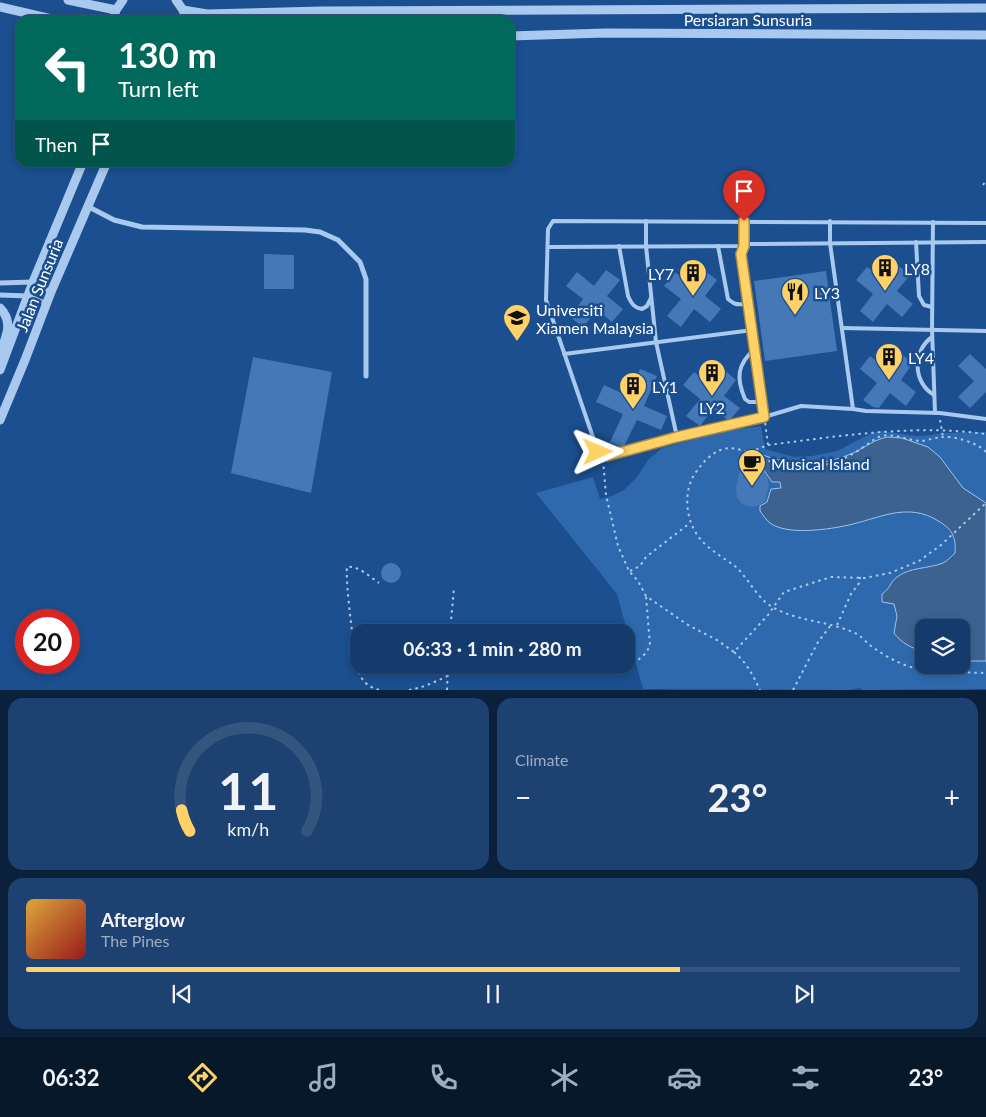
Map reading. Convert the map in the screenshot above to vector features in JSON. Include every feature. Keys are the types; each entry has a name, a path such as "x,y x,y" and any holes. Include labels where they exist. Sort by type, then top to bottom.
{"street":[{"path":"68,0 116,10"},
{"path":"115,15 123,0"},
{"path":"176,0 184,15"},
{"path":"0,7 34,15"},
{"name":"Persiaran Sunsuria","path":"183,10 207,14 322,10 986,8"},
{"name":"Persiaran Sunsuria","path":"515,36 605,34 986,35"},
{"name":"Jalan Sunsuria","path":"0,370 32,282 81,167"},
{"name":"Jalan Sunsuria","path":"0,420 51,292 106,167"},
{"path":"89,207 114,220 142,227 305,230 320,232 338,240 360,262 366,279 366,376"},
{"path":"0,284 32,282 51,292"},
{"path":"0,294 28,296 47,304"},
{"path":"0,308 9,324 0,353"}],"lane":[{"path":"986,222 553,221 548,229 545,280 546,300 598,452 602,455 607,456 802,406 866,411 937,413 986,419"},
{"path":"646,221 646,246 656,342 677,437"},
{"path":"744,221 744,246 741,254 764,417"},
{"path":"830,221 830,243 853,409"},
{"path":"933,222 932,337 934,395 937,413"},
{"path":"916,242 919,296 924,304 932,307"},
{"path":"548,247 986,242"},
{"path":"619,246 628,296 631,302 634,306 642,309 651,298"},
{"path":"718,246 728,299 733,304 744,304 748,299"},
{"path":"842,328 986,331"},
{"path":"564,354 752,330"},
{"path":"932,337 919,350 917,365 923,383 934,395"},
{"path":"755,349 743,361 739,373 745,399 749,402 762,402"}],"path":[{"path":"983,185 986,182"},
{"path":"937,413 942,437"},
{"path":"764,417 768,445"},
{"path":"750,452 768,445 857,434 941,432 986,434"},
{"path":"986,452 983,448 968,441 942,437 921,441 888,435 873,440 862,449 826,464 794,466 773,462 750,452 731,447 711,457 696,473 688,493 687,503 690,523 698,537 736,567 754,590 772,607 797,618 837,625 859,635 887,656 909,667 986,673"},
{"path":"602,455 606,495 618,546 629,571 638,581 646,596 650,645 647,653 635,660"},
{"path":"734,652 768,615 780,595 788,590 831,577 865,578 890,573 919,561 941,545 986,503"},
{"path":"629,571 640,566 646,556 690,523"},
{"path":"379,690 370,687 361,677 355,658 347,568 357,568 380,583"},
{"path":"837,625 851,594 860,582 860,577"},
{"path":"451,624 454,588"},
{"path":"646,596 688,625 717,640 734,652 751,672 760,690"},
{"path":"793,690 818,642 832,625"},
{"path":"447,674 447,690"},
{"path":"409,690 454,674"}],"shaded area":[{"path":"761,426 765,449 794,457 837,451 872,433 881,431 917,436 942,433 986,432 986,689 643,689 635,660 635,624 625,624 617,594 536,493 593,477 600,499 612,496 624,490 637,477 648,460 662,448 718,432"},
{"path":"888,437 902,438 928,447 940,457 963,488 986,503 986,661 970,661 970,619 915,619 915,649 900,640 894,633 897,616 894,604 882,602 882,594 897,577 908,571 943,563 955,553 953,535 940,522 916,512 904,512 880,516 836,528 795,530 777,527 770,523 760,511 760,506 767,502 771,489 781,488 780,482 772,482 759,463 760,454 795,463 818,463 841,458"}],"building":[{"path":"264,254 294,255 294,289 264,289"},
{"name":"LY8","path":"896,264 910,275 897,291 913,304 902,317 887,304 873,322 860,311 873,294 856,280 867,267 884,280"},
{"path":"606,270 620,280 607,296 623,309 612,322 597,310 583,327 570,317 583,299 566,286 577,272 594,286"},
{"name":"LY7","path":"704,270 717,280 705,296 721,309 710,322 694,309 681,327 667,316 681,299 664,286 675,272 691,286"},
{"name":"LY3","path":"826,271 837,351 765,361 754,281"},
{"name":"LY4","path":"900,353 913,363 901,380 916,392 906,406 890,393 879,408 873,407 863,400 877,383 860,369 870,356 887,369"},
{"path":"970,354 986,369 986,392 970,408 958,397 974,381 958,366"},
{"path":"253,357 332,372 311,493 231,473"},
{"name":"LY1","path":"640,369 657,376 644,406 667,416 661,430 637,420 623,448 610,442 623,414 596,402 604,385 628,396"},
{"name":"LY2","path":"723,369 736,380 724,396 740,408 729,421 713,409 700,426 686,416 700,399 683,385 694,372 710,385"},
{"name":"Musical Island","path":"757,467 764,471 769,486 765,501 753,507 746,506 740,502 737,497 736,488 739,473 745,468"},
{"path":"391,563 398,566 401,573 398,580 391,583 384,580 381,573 384,566"}],"place":[{"name":"LY8","path":"885,292"},
{"name":"LY7","path":"693,297"},
{"name":"LY3","path":"795,316"},
{"name":"Universiti Xiamen Malaysia","path":"517,342"},
{"name":"LY4","path":"889,381"},
{"name":"LY2","path":"712,397"},
{"name":"LY1","path":"633,410"},
{"name":"Musical Island","path":"752,487"}],"route":[{"path":"598,452 607,456 677,437 764,417 741,254 744,246 744,221"}]}
